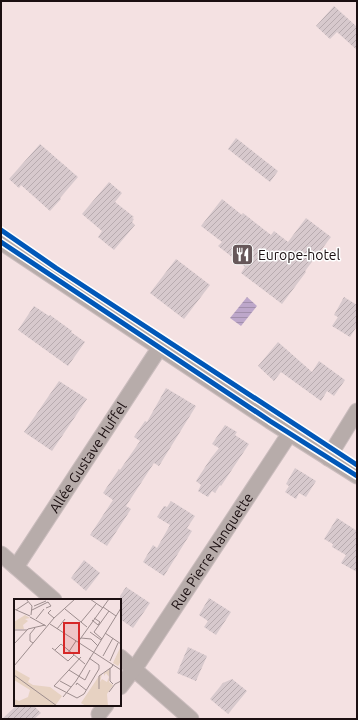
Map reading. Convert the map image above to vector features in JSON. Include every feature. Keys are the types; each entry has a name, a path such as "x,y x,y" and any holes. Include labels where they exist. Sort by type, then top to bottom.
{"street":[{"path":"1,242 357,476"},
{"name":"Allée Gustave Huffel","path":"16,567 160,347"},
{"path":"328,458 357,411"},
{"name":"Rue Pierre Nanquette","path":"121,686 290,433"},
{"path":"1,554 53,599"},
{"path":"121,658 191,719"}],"shaded area":[{"path":"247,297 257,306 241,326 230,318"}],"building":[{"path":"334,6 357,27 357,50 337,32 330,39 316,26"},
{"path":"236,138 278,171 270,182 228,149"},
{"path":"40,144 78,177 50,211 21,185 19,188 9,179"},
{"path":"109,182 122,193 115,202 134,217 132,218 134,219 132,222 135,225 114,250 98,237 102,231 82,214"},
{"path":"222,199 271,235 274,231 288,242 306,218 331,237 282,304 241,273 245,267 218,246 222,242 201,226"},
{"path":"176,259 210,285 184,319 150,293"},
{"path":"344,297 357,305 357,326 350,337 332,326 338,317 334,315"},
{"path":"34,306 49,316 50,315 85,342 68,366 18,330"},
{"path":"278,342 312,372 319,361 345,380 334,396 327,391 321,401 281,372 274,381 258,366"},
{"path":"59,381 87,399 52,451 24,432"},
{"path":"166,388 196,406 159,466 154,463 126,506 131,509 107,546 90,535 113,500 103,493 140,441 134,437 145,421 147,422"},
{"path":"225,425 237,432 235,435 249,444 221,486 220,485 215,493 212,491 208,497 198,491 201,485 196,481 219,448 212,444"},
{"path":"295,468 316,481 306,497 299,493 296,499 285,492 289,486 286,484"},
{"path":"171,501 195,516 187,528 192,531 164,576 143,562 153,545 157,548 170,525 157,517 164,506 167,507"},
{"path":"337,518 357,531 357,572 341,563 346,555 332,547 333,544 324,539"},
{"path":"84,560 100,573 86,591 71,578"},
{"path":"126,587 150,603 133,628 121,620 120,596"},
{"path":"209,598 231,612 216,635 204,627 208,621 199,615"},
{"path":"188,647 207,656 196,681 177,673"},
{"path":"232,679 247,691 228,714 210,699 223,683"},
{"path":"16,706 34,706 41,713 34,719 2,719"}],"cycle path":[{"path":"1,230 56,268 357,465"},
{"path":"1,242 270,421 357,476"}],"place":[{"name":"Europe-hotel","path":"243,255"}]}
